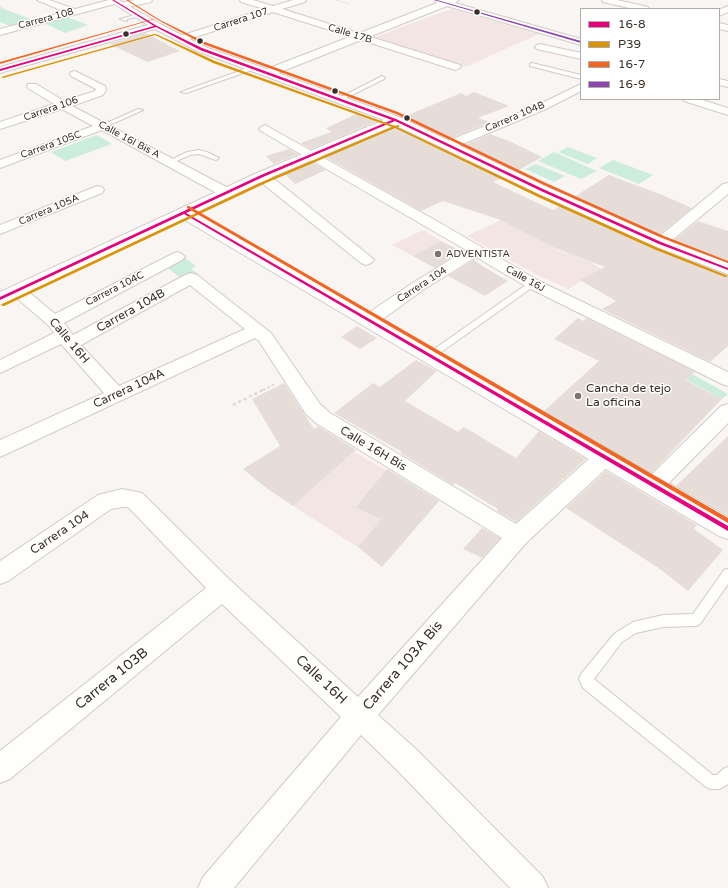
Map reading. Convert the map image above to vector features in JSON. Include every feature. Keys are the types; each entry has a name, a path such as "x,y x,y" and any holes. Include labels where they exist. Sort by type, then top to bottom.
{"street":[{"path":"41,0 74,12"},
{"name":"Carrera 108","path":"0,32 117,2 148,0"},
{"name":"Calle 17B","path":"244,0 456,67"},
{"name":"Carrera 107","path":"180,39 302,0"},
{"path":"435,0 450,1 580,42"},
{"path":"606,0 641,8"},
{"path":"633,6 646,0"},
{"path":"268,73 450,1"},
{"path":"117,2 180,39 216,55 395,120 660,244 728,269"},
{"path":"0,70 138,28 156,26"},
{"path":"540,47 580,56"},
{"name":"Carrera 106","path":"2,123 63,105 101,90 101,88 75,74"},
{"name":"Calle 16I Bis A","path":"32,86 63,105 227,193"},
{"name":"Carrera 104B","path":"449,145 542,107 580,88"},
{"path":"691,100 728,112"},
{"path":"5,295 262,176 395,120"},
{"name":"Carrera 105C","path":"0,164 103,126"},
{"name":"Calle 16J","path":"266,129 533,284 728,380"},
{"path":"36,150 47,160"},
{"path":"262,176 366,260"},
{"path":"660,244 728,187"},
{"name":"Carrera 105A","path":"0,230 97,190"},
{"path":"184,213 728,529"},
{"name":"Carrera 104","path":"370,320 417,287 475,251"},
{"name":"Carrera 104C","path":"54,321 177,257"},
{"name":"Carrera 104B","path":"0,367 67,340 191,278"},
{"name":"Calle 16H Bis","path":"191,278 265,337 313,409 323,418 518,536"},
{"name":"Calle 16H","path":"5,295 54,321 67,340 116,395"},
{"name":"Carrera 104A","path":"0,448 258,330"},
{"path":"654,485 728,411"},
{"name":"Carrera 103A Bis","path":"214,888 359,716 518,536 606,457"},
{"name":"Carrera 104","path":"0,574 106,501 122,498"},
{"name":"Calle 16H","path":"122,498 134,499 223,589 408,761 532,888"},
{"name":"Carrera 103B","path":"0,769 223,589"}],"lane":[{"path":"125,20 122,19 139,15"},
{"path":"532,65 580,77"},
{"path":"184,92 253,68"},
{"path":"340,99 382,78"},
{"path":"103,126 140,110"},
{"path":"170,162 190,153 199,152 216,158"},
{"path":"430,356 533,284"},
{"path":"728,574 696,620 663,622 633,628 618,638 586,679 588,684 711,782 720,782 728,774"}],"path":[{"path":"336,0 350,4"},
{"path":"233,405 291,376"}],"shaded area":[{"path":"451,9 539,34 465,67 372,38"},
{"path":"501,220 566,254 568,253 591,262 601,269 568,289 533,273 467,236"},
{"path":"423,230 441,241 413,256 392,245"},
{"path":"354,452 386,470 355,506 381,519 358,547 293,506"}],"green space":[{"path":"0,8 34,20 10,26 0,22"},
{"path":"67,17 88,25 65,33 44,23"},
{"path":"97,135 112,144 65,161 51,152"},
{"path":"568,147 597,158 588,164 558,152"},
{"path":"554,152 597,171 581,179 538,161"},
{"path":"613,160 653,175 639,184 599,168"},
{"path":"536,164 565,176 554,182 525,169"},
{"path":"181,255 196,266 191,269 198,274 185,281 163,265"},
{"path":"672,363 728,394 722,399 666,369"}],"building":[{"path":"145,33 180,51 148,62 109,44"},
{"path":"474,92 509,106 478,118 490,122 449,139 403,117 461,93 466,96"},
{"path":"359,113 377,121 311,149 301,143 331,132 326,128"},
{"path":"395,127 502,178 493,182 546,207 554,210 561,205 653,247 728,275 728,346 710,362 602,309 616,301 580,280 605,267 555,248 498,219 443,201 421,211 324,156"},
{"path":"490,134 509,141 542,157 517,171 463,146"},
{"path":"289,149 298,154 274,164 266,156"},
{"path":"311,162 326,170 295,184 284,173"},
{"path":"609,175 692,208 659,235 574,197"},
{"path":"698,221 728,231 728,261 673,241"},
{"name":"ADVENTISTA","path":"441,241 461,251 435,268 413,256"},
{"path":"474,260 508,281 485,296 448,276"},
{"path":"578,318 583,321 586,318 695,372 685,380 722,399 652,472 544,411 599,361 554,339"},
{"path":"357,326 377,338 360,349 341,337"},
{"path":"416,360 437,371 405,401 458,432 464,427 516,458 539,431 586,459 516,522 497,511 498,509 455,483 453,485 401,453 402,452 334,413 373,383 380,387"},
{"path":"284,383 314,429 318,426 356,450 293,506 265,487 243,469 280,446 252,399"},
{"path":"728,436 728,515 676,486"},
{"path":"387,469 439,501 382,567 358,547 381,519 355,507"},
{"path":"606,471 697,525 694,529 723,550 688,591 660,569 566,508"},
{"path":"482,528 500,538 482,558 463,549"}],"transit line":[{"name":"16-8","path":"113,0 156,26 201,49 395,120 542,190 660,243 728,269"},
{"name":"16-7","path":"127,0 159,20 204,43 397,113 545,184 663,237 728,262"},
{"name":"16-9","path":"435,0 580,42"},
{"name":"16-7","path":"0,63 154,19"},
{"name":"16-8","path":"0,70 156,26"},
{"name":"P39","path":"2,77 155,34 214,62 392,126 539,196 657,249 726,276"},
{"name":"16-8","path":"0,299 262,176 395,120"},
{"name":"P39","path":"3,305 265,182 398,126"},
{"name":"16-7","path":"188,207 728,521"},
{"name":"16-8","path":"184,213 728,529"}],"place":[{"name":"ADVENTISTA","path":"438,254"},
{"name":"Cancha de tejo La oficina","path":"578,396"}]}
